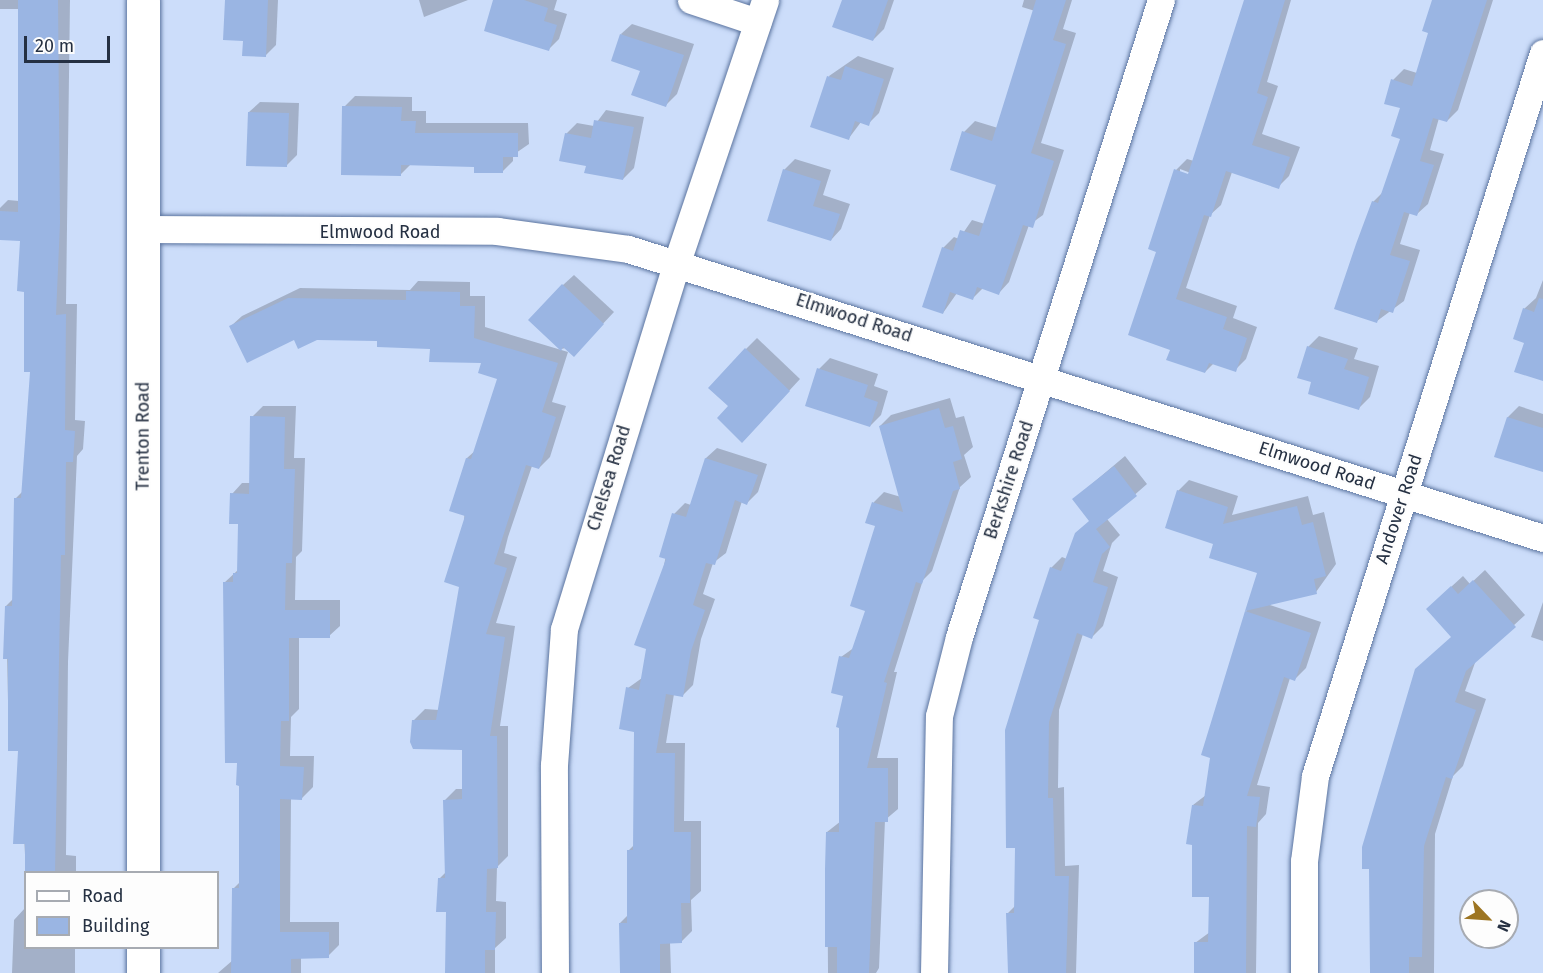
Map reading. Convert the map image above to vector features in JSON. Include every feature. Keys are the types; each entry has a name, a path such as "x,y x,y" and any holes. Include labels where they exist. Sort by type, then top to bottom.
{"main road":[{"name":"Trenton Road","path":"143,0 143,871"},
{"path":"142,949 142,973"}],"street":[{"path":"691,0 761,11"},
{"name":"Berkshire Road","path":"934,973 939,716 959,637 1161,0"},
{"name":"Chelsea Road","path":"555,973 554,765 564,629 677,262 761,11"},
{"name":"Andover Road","path":"1304,973 1304,861 1315,776 1543,53"},
{"name":"Elmwood Road","path":"143,229 497,231 576,239 677,262 1543,538"}],"building":[{"path":"18,0 58,0 60,223 56,315 66,314 65,430 75,431 73,462 66,462 65,555 61,555 55,871 25,871 25,844 13,844 18,751 8,751 8,659 3,659 5,606 12,606 14,498 21,498 30,372 24,372 24,292 17,291 20,241 0,240 0,211 18,212"},
{"path":"225,0 268,0 266,57 242,56 243,41 223,40"},
{"path":"493,0 524,0 548,8 544,21 557,25 549,51 484,31"},
{"path":"842,0 888,0 873,41 832,27"},
{"path":"1036,0 1066,0 1053,40 1066,44 1031,153 1054,161 1033,228 1023,225 999,295 977,287 973,300 950,292 943,314 922,307 942,247 953,251 960,230 979,236 996,185 950,170 962,131 992,141"},
{"path":"1244,0 1285,0 1257,93 1268,97 1252,145 1290,157 1279,189 1226,171 1211,217 1204,215 1176,299 1227,317 1223,329 1247,338 1236,372 1209,363 1205,373 1166,360 1170,350 1128,335 1156,252 1148,249 1174,169 1188,174"},
{"path":"1432,0 1487,0 1447,122 1433,118 1420,161 1434,165 1417,216 1404,212 1390,255 1410,261 1393,313 1381,309 1377,323 1334,309 1372,201 1378,203 1400,139 1391,136 1400,108 1384,104 1391,79 1412,86 1428,33 1422,31"},
{"path":"620,34 684,55 666,107 631,95 640,71 611,61"},
{"path":"845,66 884,79 869,126 855,121 849,140 810,127 827,76 841,80"},
{"path":"342,106 402,107 401,121 416,121 415,133 518,133 518,157 503,157 503,173 474,173 474,167 401,165 401,176 341,175"},
{"path":"248,112 289,113 287,167 246,166"},
{"path":"594,120 634,127 623,180 584,173 586,166 559,161 565,133 591,138"},
{"path":"783,169 821,181 813,206 840,214 831,241 767,221"},
{"path":"562,284 604,324 574,357 563,347 561,351 528,320"},
{"path":"406,291 460,292 460,306 475,306 474,338 558,363 542,412 556,417 539,469 526,465 494,564 507,568 486,634 505,637 490,736 497,736 498,868 487,869 486,912 496,912 495,950 485,950 485,973 445,973 446,912 436,912 438,878 445,878 443,800 462,799 462,750 413,749 410,742 412,720 436,720 459,587 444,582 465,516 449,511 466,458 471,459 497,379 478,373 481,363 429,362 430,349 377,347 377,341 317,340 298,349 294,340 247,363 229,326 288,298 406,300"},
{"path":"1539,298 1543,299 1543,381 1514,372 1524,343 1513,339 1523,308 1534,312"},
{"path":"1307,346 1348,359 1344,369 1369,377 1359,410 1308,394 1311,382 1297,378"},
{"path":"745,348 790,391 742,443 717,418 728,406 708,388"},
{"path":"817,368 868,385 864,397 878,402 870,427 805,406"},
{"path":"939,408 945,428 953,426 962,459 953,462 960,489 953,491 922,584 916,582 884,682 887,683 867,768 888,768 888,822 875,822 869,973 837,973 837,947 825,947 825,869 826,832 839,832 839,728 836,727 843,696 831,693 839,656 849,658 865,611 850,606 875,526 865,523 872,502 903,512 879,426"},
{"path":"250,416 285,417 284,469 295,469 292,563 286,563 285,610 330,610 330,638 289,638 289,721 281,721 280,766 304,767 302,800 280,799 280,932 329,932 329,958 291,959 291,973 231,973 232,888 239,888 239,786 236,785 237,763 225,763 223,582 233,582 233,573 237,573 238,524 229,524 230,493 249,494"},
{"path":"1507,417 1543,428 1543,472 1494,457"},
{"path":"705,458 758,475 747,505 735,500 715,565 706,563 693,605 705,610 691,651 683,697 666,694 656,753 675,753 674,832 691,832 690,903 681,903 682,943 660,944 660,973 620,973 619,923 627,923 627,850 633,850 634,732 619,729 626,687 639,690 646,649 634,645 666,559 659,557 672,513 686,517"},
{"path":"1114,466 1137,496 1096,529 1110,547 1102,554 1093,582 1108,587 1092,639 1077,633 1049,722 1048,798 1053,798 1055,876 1069,876 1066,973 1008,973 1006,913 1014,913 1015,848 1006,848 1005,730 1039,620 1033,618 1050,567 1061,571 1075,533 1089,521 1072,499"},
{"path":"1177,490 1228,507 1223,524 1297,506 1302,525 1313,522 1326,576 1314,579 1317,594 1245,611 1257,573 1209,558 1213,544 1165,528"},
{"path":"1473,580 1516,627 1466,671 1455,702 1476,710 1452,779 1446,777 1424,846 1422,957 1409,957 1409,973 1370,973 1369,869 1362,869 1362,847 1415,669 1451,637 1426,609 1451,586 1458,594"},
{"path":"1245,611 1311,633 1295,681 1284,677 1247,796 1260,797 1256,827 1247,826 1246,973 1194,973 1194,942 1208,942 1209,897 1192,897 1192,845 1186,844 1192,805 1203,806 1210,758 1201,755"}]}
